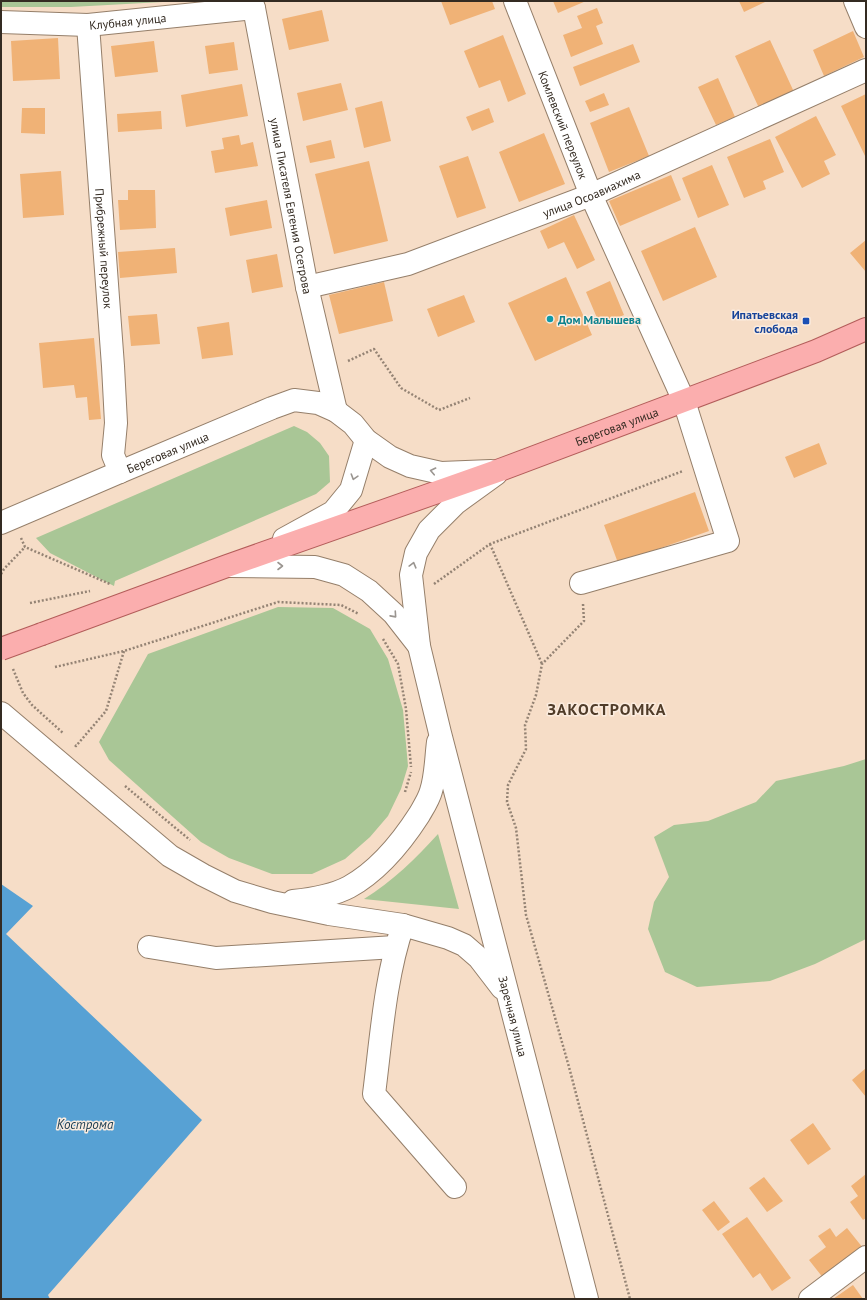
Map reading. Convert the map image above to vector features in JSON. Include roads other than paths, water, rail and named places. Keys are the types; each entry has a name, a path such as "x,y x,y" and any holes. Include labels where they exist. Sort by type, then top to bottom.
{"main road":[{"name":"Береговая улица","path":"500,470 816,352 866,329"},
{"path":"6,658 42,634 227,566 500,470"}],"street":[{"name":"Комлевский переулок","path":"515,1 591,195 684,401 728,541 581,583"},
{"path":"855,1 866,27"},
{"name":"Клубная улица","path":"1,22 88,25 253,5"},
{"name":"улица Писателя Евгения Осетрова","path":"253,5 307,287 336,411"},
{"name":"Прибрежный переулок","path":"88,25 113,366 116,423 113,455 120,472"},
{"name":"улица Осоавиахима","path":"307,287 408,264 591,195 866,70"},
{"name":"Береговая улица","path":"1,524 120,472 294,400 318,403 336,411 353,424 366,440 390,457 410,466 441,473 500,470"},
{"path":"227,566 295,534 333,512 350,490 366,440"},
{"name":"Заречная улица","path":"500,470 456,503 429,530 416,553 410,575 419,646 440,733 587,1299"},
{"path":"227,566 315,567 344,575 369,591 389,609 419,646"},
{"path":"1,713 170,856 203,875 235,890 272,902 329,914 403,925 448,938 464,945 479,958 508,996"},
{"path":"272,902 316,899 333,894 350,887 391,854 409,831 431,791 440,733"},
{"path":"403,925 395,947 374,1094 455,1187"},
{"path":"149,947 216,958 395,947"},
{"path":"810,1299 866,1257"}],"water":[{"name":"Кострома","path":"1,884 33,906 6,934 202,1120 48,1295 50,1299 1,1299"}],"place":[{"name":"Дом Малышева","path":"550,319"},
{"name":"Ипатьевская слобода","path":"806,321"}],"district":[{"name":"ЗАКОСТРОМКА","path":"607,709"}]}
